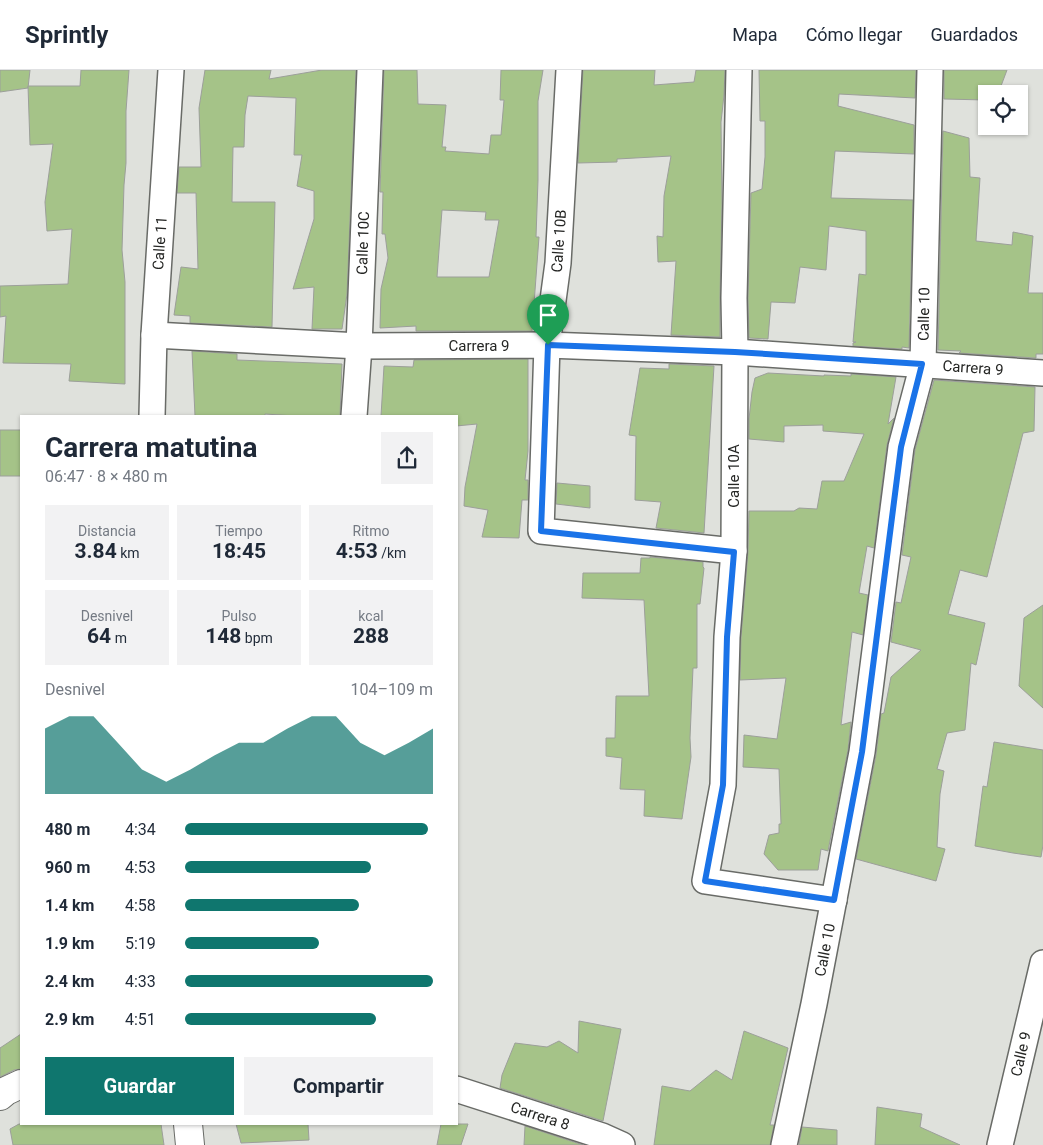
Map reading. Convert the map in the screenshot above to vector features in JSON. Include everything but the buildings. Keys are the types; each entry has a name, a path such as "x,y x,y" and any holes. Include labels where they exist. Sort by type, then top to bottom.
{"main road":[{"path":"0,1096 20,1084"},
{"path":"188,1125 190,1145"}],"street":[{"name":"Calle 11","path":"152,415 154,335 171,70"},
{"name":"Calle 10C","path":"354,415 359,346 370,70"},
{"name":"Calle 10B","path":"569,70 558,263 548,345 541,531 734,552"},
{"name":"Calle 10A","path":"739,70 734,298 734,552 727,637 723,785 705,881 834,900"},
{"name":"Calle 10","path":"784,1145 814,1004 862,752 901,447 922,364 930,70"},
{"name":"Carrera 9","path":"154,335 359,346 548,345 735,352 1043,373"},
{"name":"Calle 9","path":"1000,1145 1043,963"},
{"name":"Carrera 8","path":"458,1090 602,1136 622,1145"}],"route":[{"path":"548,345 735,352 922,364 901,447 862,752 834,900 705,881 723,785 727,637 734,552 541,531 548,345"}]}
